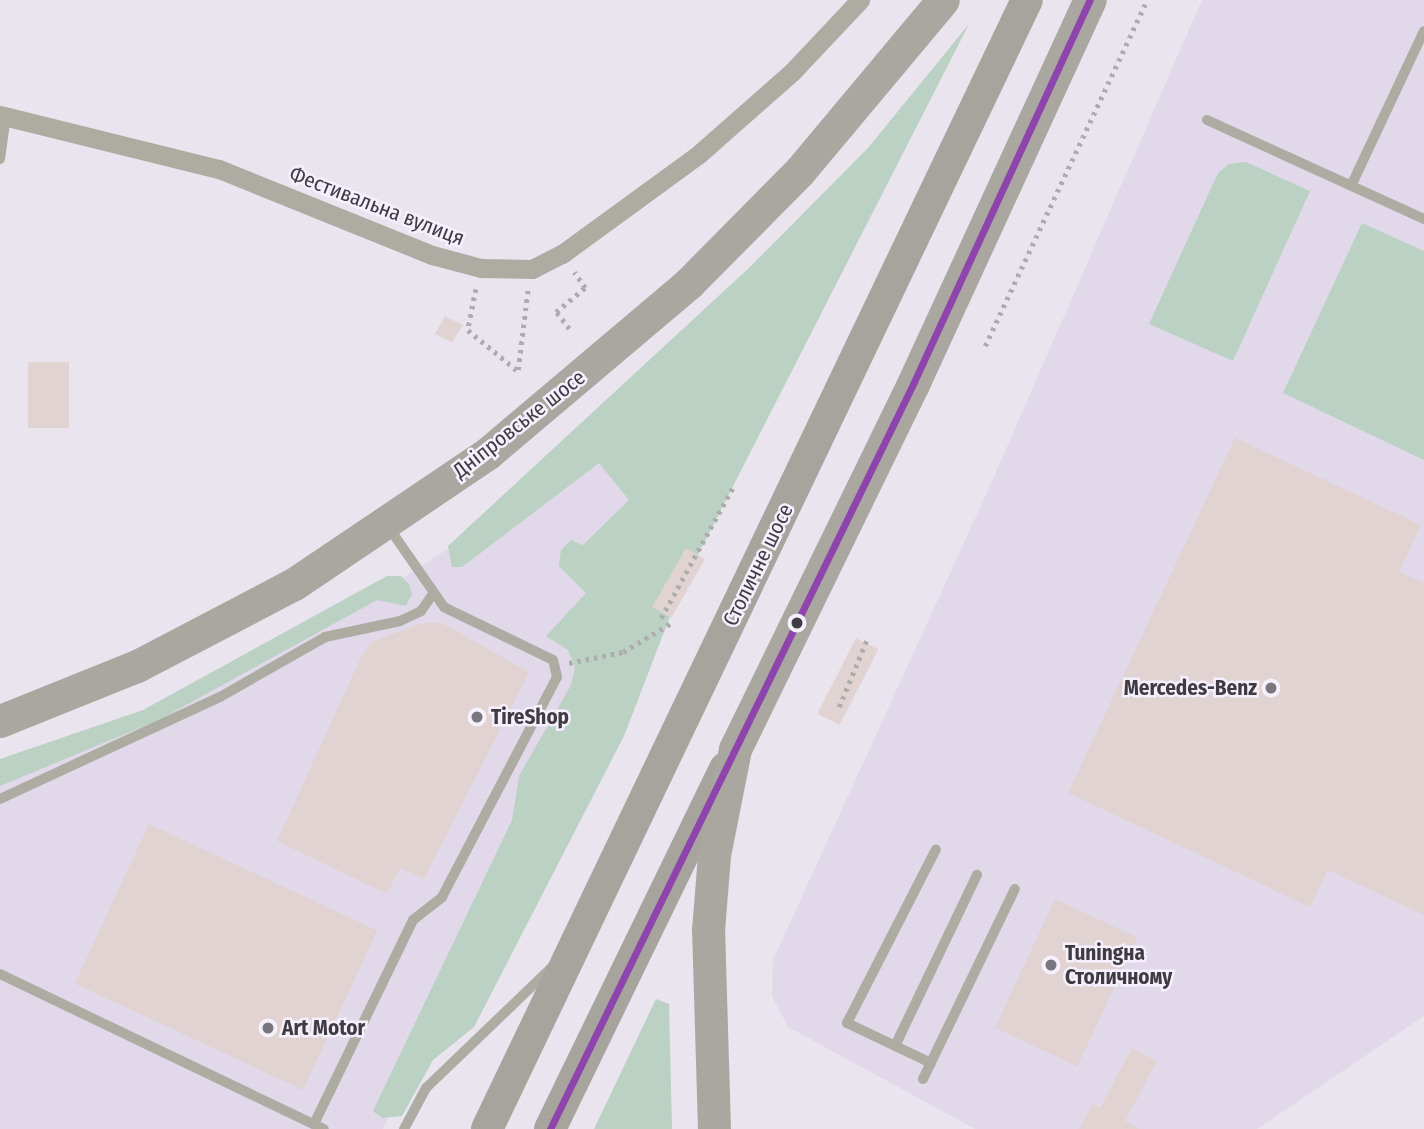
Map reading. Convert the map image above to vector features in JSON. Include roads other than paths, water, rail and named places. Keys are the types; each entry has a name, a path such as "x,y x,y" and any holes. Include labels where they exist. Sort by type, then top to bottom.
{"highway":[{"name":"Дніпровське шосе","path":"0,721 137,666 221,624 387,524 488,453 689,283 799,172 943,0"},
{"path":"714,1129 708,930 714,855 735,749 1090,0"}],"main road":[{"name":"Столичне шосе","path":"487,1129 1027,0"},
{"path":"550,1129 735,749"}],"street":[{"name":"Фестивальна вулиця","path":"3,115 219,169 432,255 481,268 532,268 562,254 699,155 793,71 860,0"}],"lane":[{"path":"1351,186 1424,31"},
{"path":"0,159 3,115"},
{"path":"1207,120 1424,219"},
{"path":"0,974 319,1127 413,920 442,897 558,666 444,607 387,524"},
{"path":"0,799 220,697 325,637 400,621 421,611 433,594"},
{"path":"931,1063 847,1023 936,849"},
{"path":"895,1046 976,875"},
{"path":"923,1079 1015,889"},
{"path":"404,1129 434,1079 576,944"}],"place":[{"name":"Mercedes-Benz","path":"1271,688"},
{"name":"TireShop","path":"477,717"},
{"name":"Tuningна Столичному","path":"1051,965"},
{"name":"Art Motor","path":"268,1028"}]}
